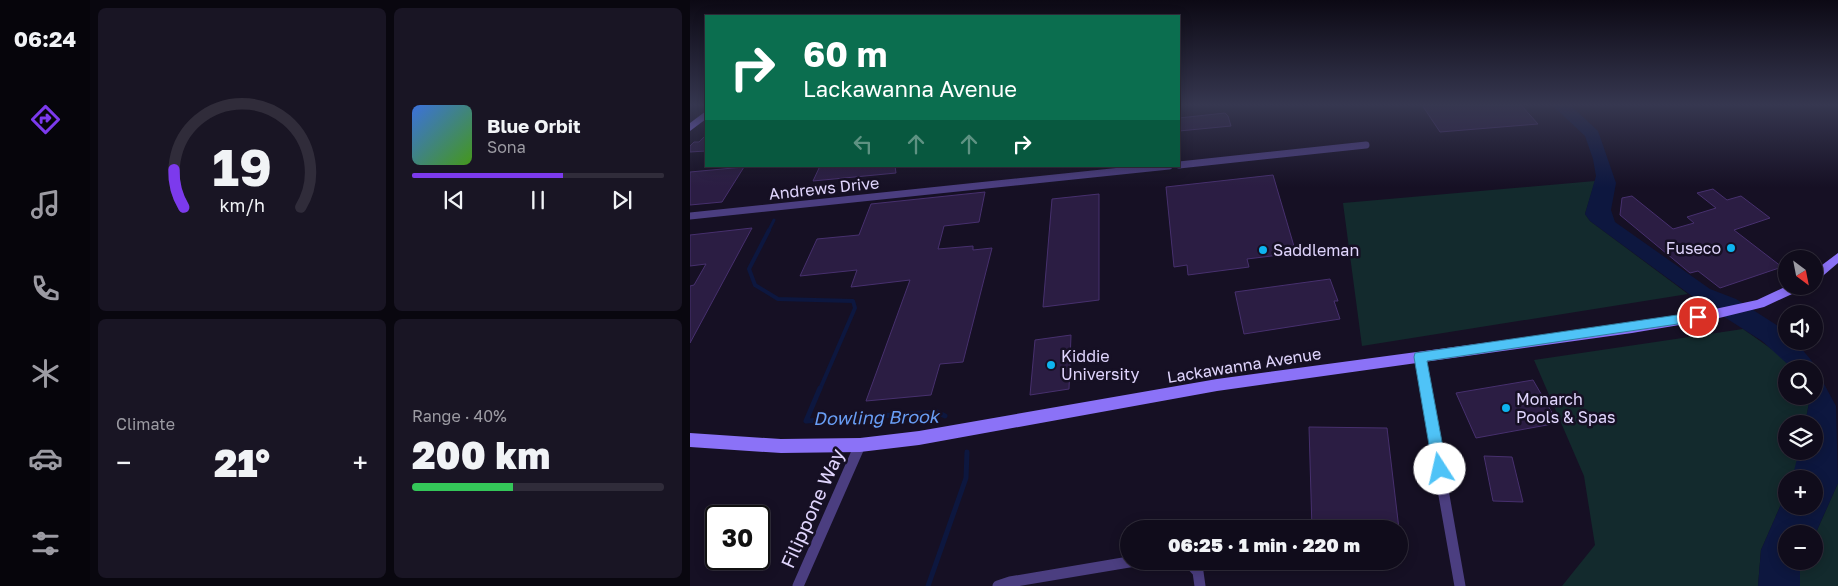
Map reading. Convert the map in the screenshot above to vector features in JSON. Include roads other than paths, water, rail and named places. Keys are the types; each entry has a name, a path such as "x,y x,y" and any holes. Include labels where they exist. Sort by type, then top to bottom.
{"street":[{"path":"1180,165 1366,145"},
{"name":"Andrews Drive","path":"690,216 1159,167"},
{"path":"1823,270 1838,257"},
{"name":"Lackawanna Avenue","path":"690,440 781,446 860,445 919,438 1217,385 1632,328 1715,314 1760,304 1780,295"},
{"path":"1420,357 1460,586"},
{"name":"Filippone Way","path":"798,586 860,445"},
{"path":"998,586 1010,582 1120,564"},
{"path":"1196,570 1200,586"}],"water":[{"path":"1581,132 1598,132 1616,183 1611,210 1615,222 1710,289 1736,299 1778,326 1778,350 1803,350 1811,360 1783,360 1762,341 1696,299 1590,221 1585,214 1596,176 1593,159 1585,136"},
{"path":"1823,382 1836,406 1838,483 1819,525 1778,525 1778,570 1800,570 1800,586 1758,586 1761,550 1778,511 1778,515 1823,515 1823,470 1794,470 1797,460 1823,460 1823,415 1807,415 1809,405 1823,405"}],"waterway":[{"name":"Dowling Brook","path":"769,230 774,220"},
{"name":"Dowling Brook","path":"769,230 749,269 755,285 778,299 853,301 855,308 820,389"},
{"name":"Dowling Brook","path":"820,388 806,421 937,412 945,416"},
{"name":"Dowling Brook","path":"928,586 966,478 967,452"}],"place":[{"name":"Fuseco","path":"1731,248"},
{"name":"Saddleman","path":"1263,250"},
{"name":"Kiddie University","path":"1051,365"},
{"name":"Monarch Pools & Spas","path":"1506,408"}]}
